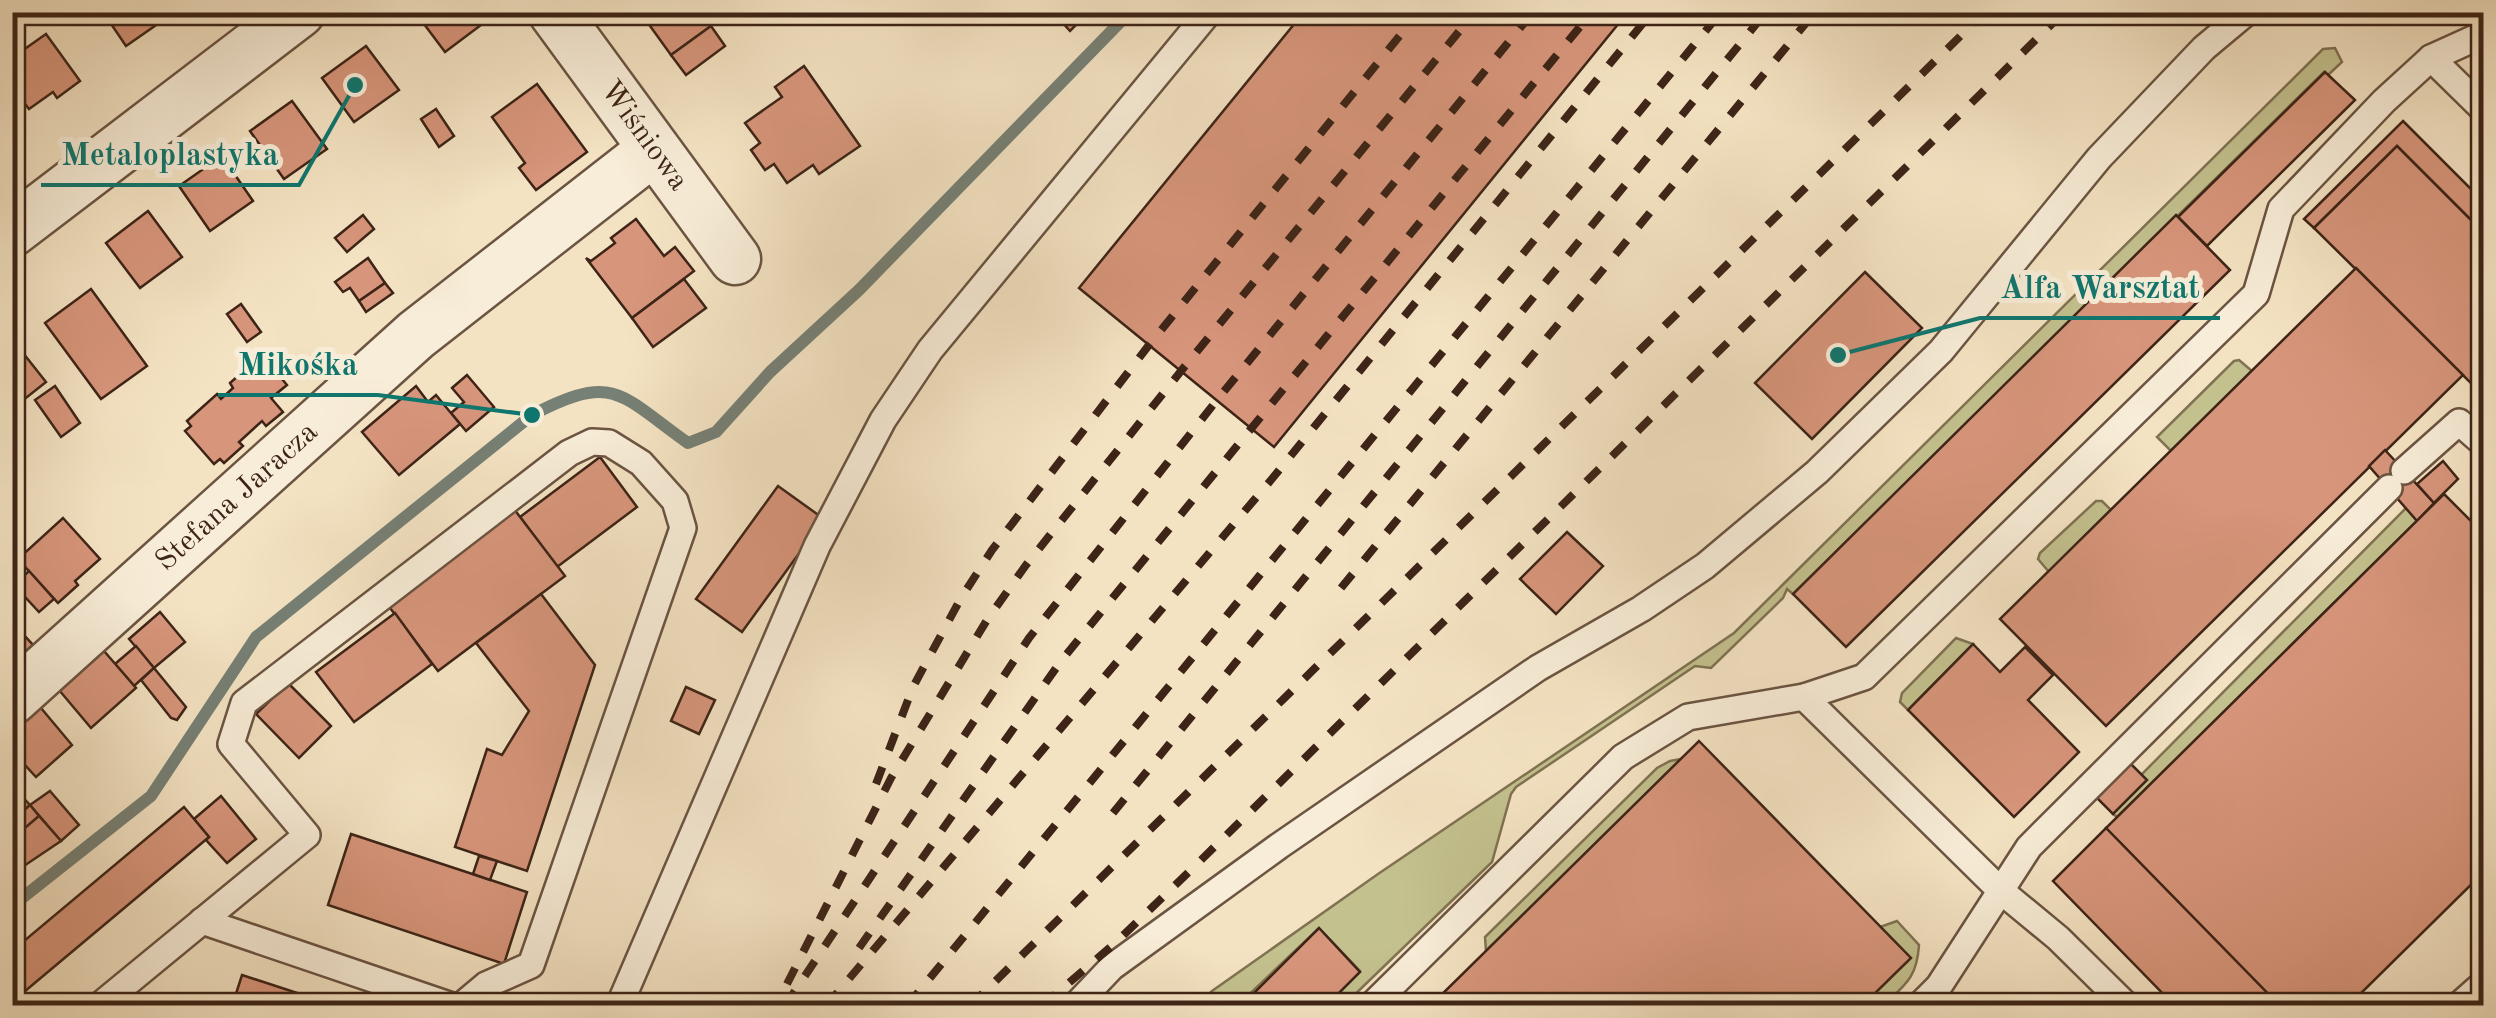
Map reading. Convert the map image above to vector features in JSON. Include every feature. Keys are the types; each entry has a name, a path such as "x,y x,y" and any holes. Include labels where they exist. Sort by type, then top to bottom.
{"street":[{"path":"12,231 298,12"},
{"name":"Wiśniowa","path":"554,12 735,259"},
{"name":"Stefana Jaracza","path":"12,699 416,334 653,150"}],"lane":[{"path":"618,1006 817,546 883,420 930,350 1209,12"},
{"path":"1075,1006 1112,967 1278,846 1538,668 1641,609 1719,554 1817,472 1941,351 2099,158 2204,48 2247,12"},
{"path":"1371,1006 1624,756 1688,718 1804,697 1864,678 2256,294 2281,209 2384,101 2431,58 2484,34"},
{"path":"2431,58 2484,110"},
{"path":"1919,1006 1939,986 2029,848 2397,479 2459,422 2484,444"},
{"path":"99,1006 307,835 231,744 244,703 570,453 592,442 609,443 641,463 675,501 683,528 531,965 486,985 460,1006"},
{"path":"1804,697 2001,891 2058,938 2127,1006"},
{"path":"202,922 452,1006"},
{"path":"2458,1006 2484,983"}],"shaded area":[{"path":"2335,48 2342,62 2328,75 2324,72 1793,594 1787,589 1783,598 1711,668 1695,666 1516,787 1492,862 1344,1005 1326,1005 1360,971 1319,928 1238,1005 1228,1005 1216,994 1197,1006 1212,991 1378,874 1734,633 2323,49"},
{"path":"2239,360 2252,371 2171,451 2157,437"},
{"path":"2096,501 2102,501 2111,510 2049,572 2038,559 2040,553"},
{"path":"2406,508 2417,521 2117,817 2113,814 2141,775"},
{"path":"1956,638 1973,644 1908,710 1900,702 1902,693"},
{"path":"1681,759 1486,951 1485,937 1657,768"},
{"path":"1897,921 1919,945 1913,973 1884,1005 1862,1006 1880,927"}],"building":[{"path":"103,12 171,12 172,14 126,46"},
{"path":"415,12 484,12 489,19 445,52"},
{"path":"640,12 701,12 711,26 671,55"},
{"path":"1053,12 1089,12 1070,31"},
{"path":"1304,12 1628,12 1274,447 1079,288"},
{"path":"711,26 725,46 686,75 671,55"},
{"path":"46,34 80,81 57,98 53,92 29,109 12,87 12,58"},
{"path":"366,46 399,90 354,122 322,78"},
{"path":"804,66 860,146 819,174 813,165 787,183 774,164 765,170 751,150 760,143 745,123 782,97 775,87"},
{"path":"2325,72 2355,100 2207,246 2178,217"},
{"path":"537,84 587,152 536,190 519,168 525,163 492,117"},
{"path":"292,101 327,149 284,179 250,131"},
{"path":"436,109 454,136 439,147 421,119"},
{"path":"2403,121 2484,202 2484,233 2397,146 2314,228 2304,219"},
{"path":"2397,146 2484,233 2484,396 2314,228"},
{"path":"222,156 253,201 210,231 179,186"},
{"path":"148,211 182,257 140,288 106,243"},
{"path":"363,215 374,229 347,252 335,238"},
{"path":"2176,215 2230,270 1846,647 1793,594"},
{"path":"636,219 664,256 675,247 694,271 632,318 586,258 591,261 615,243 611,238"},
{"path":"368,258 385,283 359,301 350,288 343,292 335,282"},
{"path":"2356,268 2463,375 2106,726 2000,619"},
{"path":"1865,272 1922,328 1812,439 1755,383"},
{"path":"684,279 706,308 653,347 632,318"},
{"path":"385,283 393,293 366,312 359,301"},
{"path":"91,289 147,366 101,399 45,323"},
{"path":"241,304 261,332 247,342 227,314"},
{"path":"12,339 46,382 12,409"},
{"path":"262,355 287,385 271,398 283,412 266,426 262,421 239,442 243,446 224,463 220,459 214,464 185,431 191,426 187,421 217,394 221,399 233,388 230,383"},
{"path":"467,375 494,407 466,431 451,413 464,402 452,388"},
{"path":"55,386 80,423 61,437 35,400"},
{"path":"416,386 428,402 436,395 460,424 399,475 362,432"},
{"path":"2385,450 2434,503 2417,521 2369,466"},
{"path":"600,457 637,507 557,567 520,517"},
{"path":"2443,461 2458,479 2434,503 2417,484"},
{"path":"778,486 824,519 742,632 696,599"},
{"path":"2444,494 2484,534 2484,872 2348,1006 2280,1006 2106,828"},
{"path":"514,509 565,576 438,671 387,604"},
{"path":"63,518 100,559 58,603 18,559"},
{"path":"1567,532 1603,566 1556,614 1520,579"},
{"path":"29,571 54,599 39,612 14,585"},
{"path":"541,594 595,665 527,871 455,847 487,749 502,755 529,711 476,643"},
{"path":"160,612 185,642 154,668 129,639"},
{"path":"395,613 432,664 354,722 316,672"},
{"path":"12,622 33,645 12,663"},
{"path":"1973,644 2000,672 2025,647 2053,675 2028,700 2079,752 2014,817 1908,710"},
{"path":"136,646 154,668 134,686 115,664"},
{"path":"104,651 136,688 91,728 59,690"},
{"path":"154,668 186,707 177,720 171,718 141,680"},
{"path":"288,683 331,726 299,758 256,714"},
{"path":"686,687 715,700 699,734 671,721"},
{"path":"41,708 72,745 36,777 12,751 12,733"},
{"path":"1699,741 1911,958 1862,1006 1430,1006"},
{"path":"2129,762 2147,780 2113,814 2095,796"},
{"path":"12,786 30,805 12,821"},
{"path":"50,791 79,825 61,841 30,805"},
{"path":"221,796 256,839 227,863 194,819"},
{"path":"30,805 39,816 15,837 12,821"},
{"path":"184,807 209,837 12,1002 12,951"},
{"path":"39,816 61,841 12,874 12,839"},
{"path":"2106,828 2280,1006 2175,1006 2053,881"},
{"path":"351,834 527,892 504,964 328,905"},
{"path":"479,856 497,861 490,880 473,874"},
{"path":"1319,928 1360,972 1326,1006 1241,1006"},
{"path":"242,975 337,1006 232,1006"}],"waterway":[{"path":"12,906 151,796 256,637 532,415 582,394 600,392 630,401 688,443 716,432 770,372 859,290 1130,12"}],"railway":[{"path":"876,784 913,687 992,550 1149,345 1419,12"},
{"path":"787,984 891,778 987,620 1026,565 1181,371 1475,12"},
{"path":"785,1006 1029,638 1533,12"},
{"path":"859,948 1061,661 1592,12"},
{"path":"826,1006 1271,480 1652,12"},
{"path":"907,1006 1721,12"},
{"path":"1113,813 1766,12"},
{"path":"1341,588 1815,12"},
{"path":"970,1006 1985,12"},
{"path":"1042,1006 1197,864 2064,12"}],"place":[{"name":"Metaloplastyka","path":"355,85"},
{"name":"Alfa Warsztat","path":"1838,355"},
{"name":"Mikośka","path":"532,415"}]}
